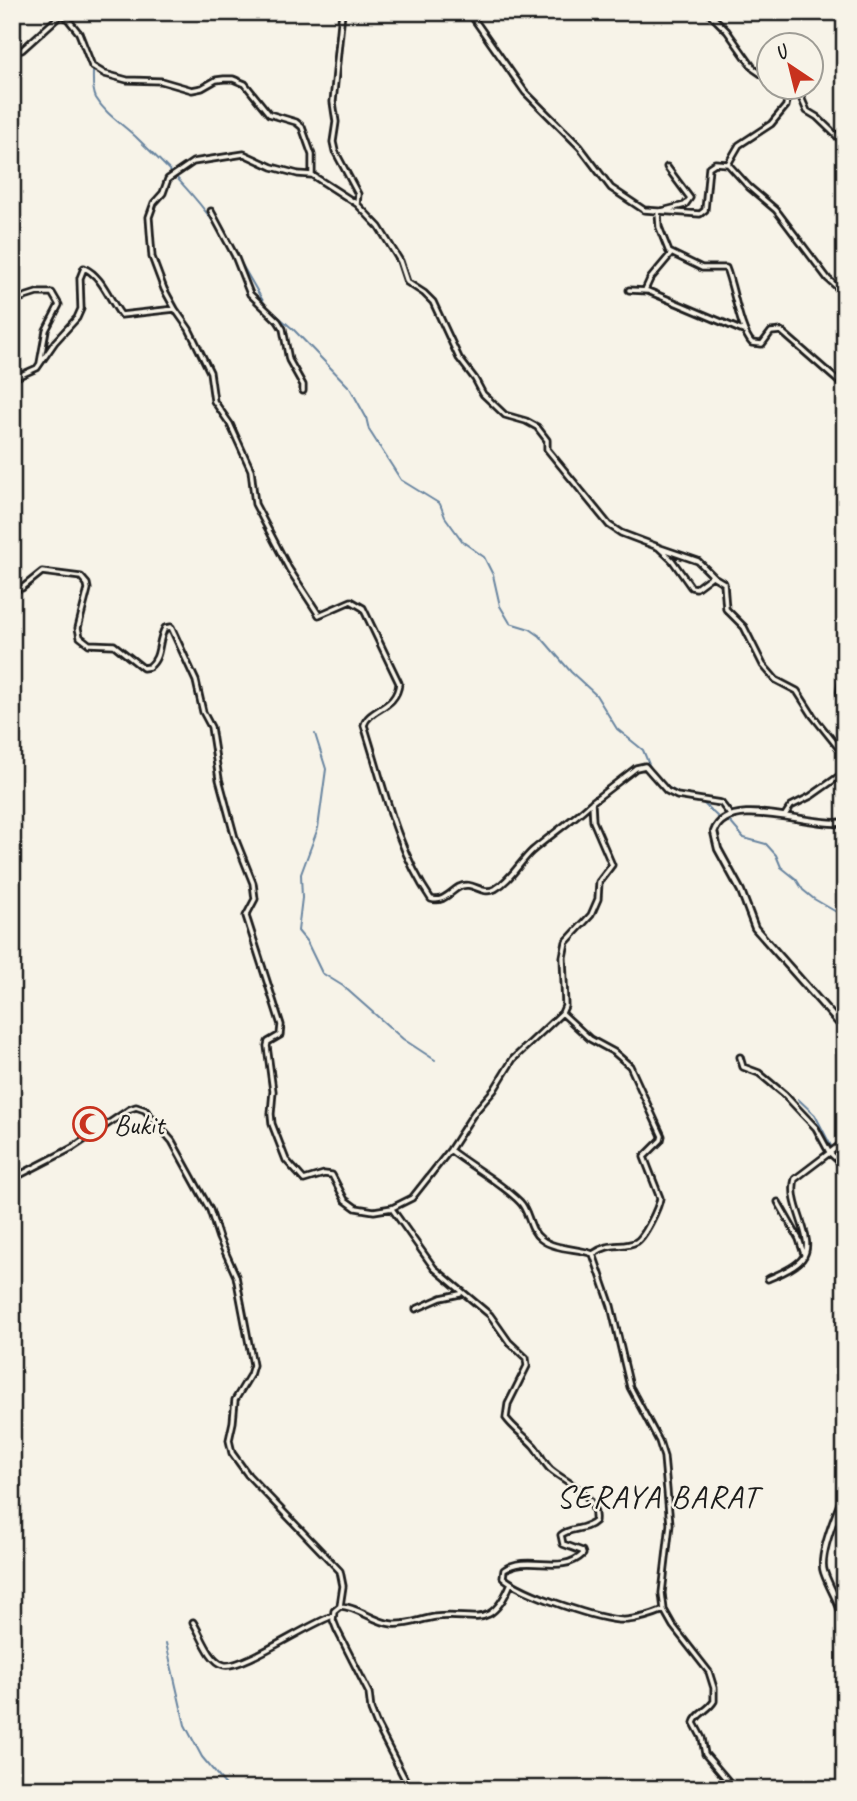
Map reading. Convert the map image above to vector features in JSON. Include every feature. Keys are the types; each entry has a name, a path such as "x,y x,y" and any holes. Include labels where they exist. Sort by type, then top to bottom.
{"street":[{"path":"342,12 333,102 336,120 334,142 335,151 358,194 357,204"},
{"path":"468,12 525,92 572,138 611,188 639,208 699,214 703,212 709,167 715,163 728,164 749,187 774,207 828,279 845,294"},
{"path":"708,12 727,31 756,70"},
{"path":"12,51 22,50 63,13 79,33 92,66 105,74 127,80 161,81 192,90 216,80 227,78 237,81 247,86 269,114 296,122 302,127 312,155 312,175"},
{"path":"728,164 739,145 771,124 787,102"},
{"path":"803,102 807,111 845,144"},
{"path":"731,816 721,803 677,796 667,791 645,766 636,768 531,852 497,888 482,891 470,884 461,886 437,901 431,899 391,817 364,725 366,719 394,699 399,683 363,608 351,601 319,615 289,569 255,503 251,470 230,425 214,401 210,372 189,329 164,289 150,248 149,213 163,193 168,179 194,162 240,153 285,171 312,175 350,202 357,204 379,227 400,261 407,282 433,302 459,358 486,398 505,415 537,427 547,440 547,449 609,525 621,533 698,561 725,585 726,609 744,627 762,665 776,680 797,691 845,756"},
{"path":"658,212 685,205 690,200 667,166"},
{"path":"211,211 235,256 250,294 283,329 289,360 303,385 303,391"},
{"path":"658,212 659,227 671,254 702,268 726,268 743,331 749,341 758,345 764,342 771,332 783,332 845,387"},
{"path":"645,290 653,274 671,254"},
{"path":"12,379 33,371 77,318 81,309 80,278 83,268 94,275 106,289 121,315 175,309"},
{"path":"629,290 645,290 743,331"},
{"path":"12,301 44,292 52,293 58,300 59,306 46,330 39,365"},
{"path":"659,547 691,587 696,588 712,576"},
{"path":"12,589 22,588 42,572 81,577 88,584 88,589 78,628 80,637 89,644 114,645 143,668 149,667 158,658 164,628 169,626 173,630 196,681 203,712 211,727 219,779 235,838 253,883 255,899 246,916 282,1030 267,1046 273,1091 271,1114 278,1140 291,1168 304,1180 330,1174 335,1178 345,1200 352,1206 374,1212 392,1208 417,1194 513,1059 562,1013 565,1006 563,973 566,942 591,915 598,899 599,882 612,865 593,821 592,802"},
{"path":"845,659 840,692 845,715"},
{"path":"785,816 791,806 811,796 845,772"},
{"path":"845,822 824,823 785,816 738,814 716,826 714,836 718,849 741,891 755,928 845,1030"},
{"path":"450,1150 498,1181 519,1201 526,1210 530,1226 540,1239 593,1254 609,1245 635,1242 647,1228 660,1198 644,1157 662,1136 630,1066 614,1052 590,1039 562,1013"},
{"path":"740,1057 743,1068 759,1073 784,1094 816,1128 829,1152 845,1167"},
{"path":"12,1179 72,1148 136,1107 143,1109 164,1130 181,1155 210,1210 236,1276 243,1306 252,1368 235,1400 229,1446 248,1475 340,1571 343,1586 340,1606"},
{"path":"768,1279 800,1262 804,1256 807,1238 796,1208 795,1179 845,1140"},
{"path":"778,1202 800,1240 804,1256"},
{"path":"392,1208 429,1262 490,1315 509,1342 524,1355 527,1360 525,1371 508,1404 508,1420 532,1443 549,1467 583,1492 596,1514 591,1525 566,1531 561,1535 563,1544 582,1551 580,1558 559,1565 511,1565 502,1574 510,1583 542,1598 617,1620 642,1618 664,1610"},
{"path":"593,1254 611,1306 630,1387 659,1441 664,1457 670,1524 662,1593 664,1610 703,1662 712,1680 714,1701 695,1718 694,1723 707,1756 735,1789"},
{"path":"416,1309 441,1298 462,1293"},
{"path":"845,1493 822,1566 845,1623"},
{"path":"410,1789 377,1725 371,1710 369,1693 337,1630 334,1611 340,1606 349,1606 393,1624 444,1616 477,1618 493,1610 510,1583"},
{"path":"193,1622 213,1656 228,1666 253,1657 313,1623 333,1616"}],"waterway":[{"path":"93,71 94,92 100,104 170,170 217,227"},
{"path":"238,258 266,306 294,330 350,388 366,417 369,430 401,480 440,504 445,517 463,542 484,557 493,575 500,606 510,623 530,629 540,636 571,672 596,695 617,729 643,750 652,772"},
{"path":"315,734 326,769 318,828 301,874 302,898 298,931 307,942 322,973 343,986 403,1039 435,1060"},
{"path":"665,786 682,795"},
{"path":"693,800 704,804 719,818 731,823 744,838 766,844 776,855 781,867 796,879 803,890 845,917"},
{"path":"798,1099 815,1115 831,1146 845,1161"},
{"path":"166,1643 185,1725 202,1757 229,1789"}],"place":[{"name":"Bukit","path":"90,1124"}],"district":[{"name":"SERAYA BARAT","path":"658,1496"}]}
